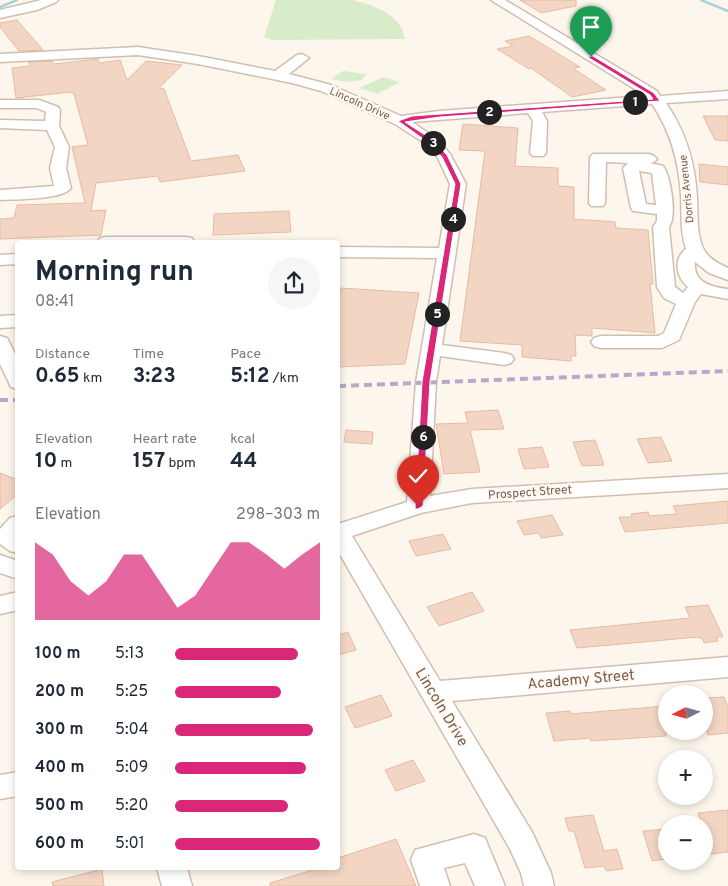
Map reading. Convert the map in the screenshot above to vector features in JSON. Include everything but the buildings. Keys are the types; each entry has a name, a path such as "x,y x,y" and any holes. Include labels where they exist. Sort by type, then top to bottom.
{"street":[{"path":"0,14 33,7 52,0"},
{"name":"Dorris Avenue","path":"497,0 652,94 676,132 683,161 689,202 690,239 695,251"},
{"name":"Lincoln Drive","path":"0,58 138,51 279,75 326,88 400,121 431,141 445,156 458,184 426,382 418,506"},
{"path":"279,75 302,58"},
{"path":"400,121 412,118 657,101 728,94"},
{"path":"0,104 39,104 53,110 52,126 62,147 57,164 57,174 64,188 58,191 0,195"},
{"path":"533,109 540,121 538,153"},
{"path":"0,124 52,126"},
{"path":"597,202 598,157 644,163 683,161"},
{"path":"664,210 639,208 630,168 644,163 658,169 660,172 664,210 665,221 661,228 666,287 670,294 692,295 711,292 728,294"},
{"path":"0,245 15,245"},
{"path":"601,342 662,342 672,336 692,295 691,280 686,265 688,256 695,251 710,266 728,276"},
{"path":"340,252 447,252"},
{"path":"0,260 15,259"},
{"path":"0,322 15,321"},
{"path":"7,347 15,373"},
{"path":"432,349 504,359"},
{"name":"Prospect Street","path":"340,531 418,506 472,496 728,481"},
{"name":"Lincoln Drive","path":"340,535 522,841 536,873 539,886"},
{"path":"0,563 15,570"},
{"path":"0,605 15,602"},
{"name":"Academy Street","path":"433,692 728,667"},
{"path":"0,787 15,784"},
{"path":"435,886 426,860 474,847 490,886"},
{"path":"173,870 177,886"}],"green space":[{"path":"276,0 353,0 361,2 378,8 393,17 403,30 405,39 272,40 264,37"},
{"path":"343,71 367,74 362,80 346,82 331,79"},
{"path":"383,77 400,82 377,94 359,88"}],"waterway":[{"path":"0,7 17,0"},
{"path":"701,0 728,11"}],"railway":[{"path":"340,386 728,371"},
{"path":"0,400 15,400"}],"route":[{"path":"418,506 426,382 458,184 445,156 431,141 400,121 440,115 657,101 652,94 591,57"}]}
